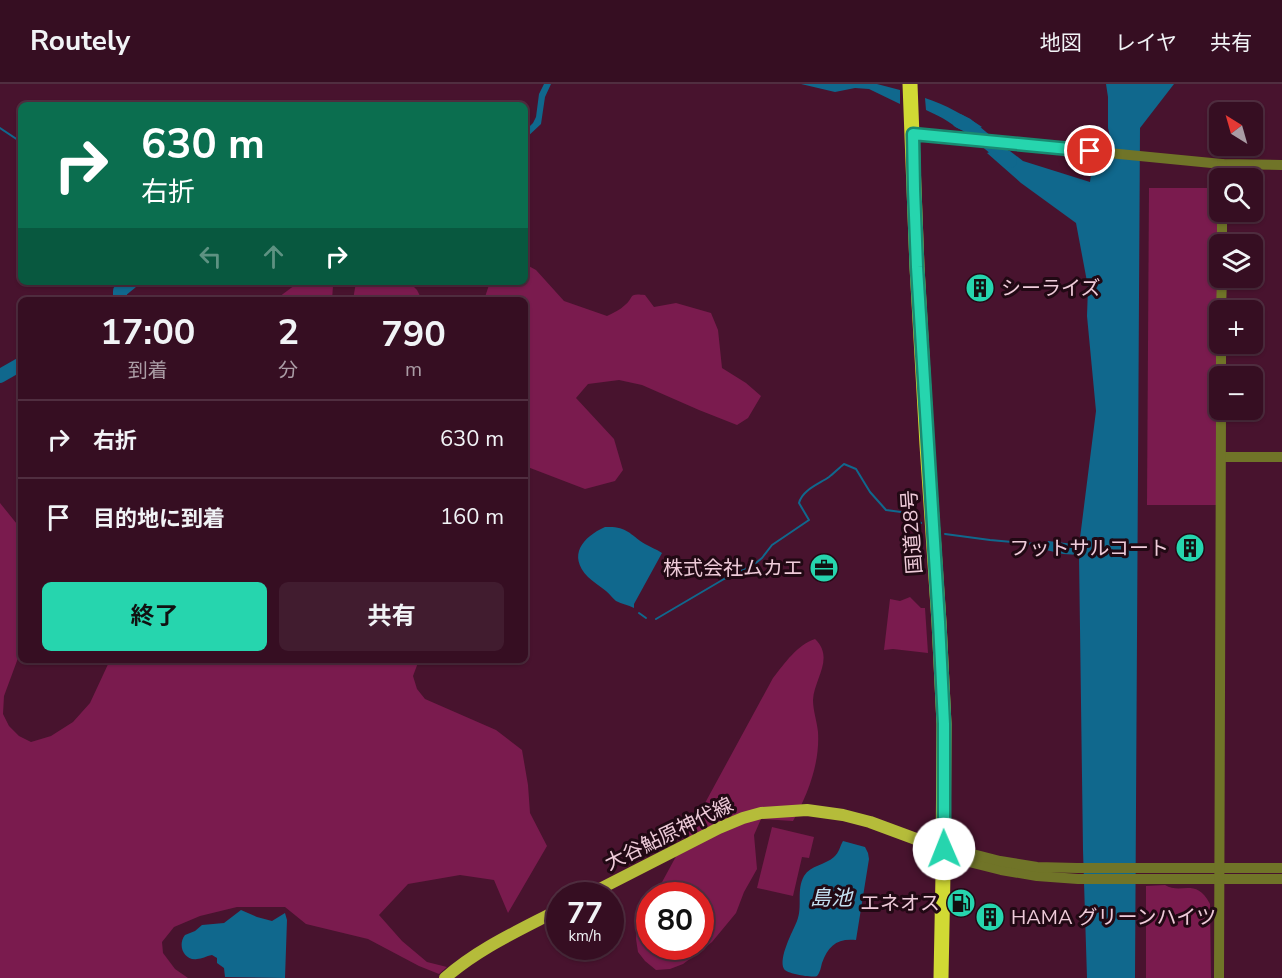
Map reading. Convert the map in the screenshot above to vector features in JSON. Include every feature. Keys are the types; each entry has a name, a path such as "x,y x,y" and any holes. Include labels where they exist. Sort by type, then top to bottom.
{"highway":[{"name":"国道28号","path":"910,84 917,267 944,724 941,978"}],"main road":[{"name":"大谷鮎原神代線","path":"613,882 719,828 761,813 807,810 843,815 870,822 944,849"},
{"path":"445,978 458,966 487,948 546,916"}],"street":[{"path":"913,134 1143,158 1222,164 1282,165"},
{"path":"1219,978 1221,420"},
{"path":"1221,457 1282,457"},
{"path":"944,849 965,861 1037,876 1219,873 1282,868"},
{"path":"1219,873 1282,879"}],"shaded area":[{"path":"1149,188 1209,188 1209,222 1218,222 1218,234 1209,234 1209,288 1217,288 1217,300 1209,300 1209,354 1217,354 1217,366 1209,366 1209,420 1217,420 1216,505 1147,505"},
{"path":"528,266 536,270 564,301 607,316 636,295 645,295 654,307 676,303 711,313 718,330 722,368 746,383 761,396 748,418 737,425 642,385 619,380 588,384 576,398 614,439 623,470 615,481 585,489 528,467 528,297 485,297 489,285 528,285"},
{"path":"295,285 333,286 332,297 279,297"},
{"path":"356,285 412,285 420,297 354,297"},
{"path":"0,503 18,525 18,658 4,696 3,714 9,726 19,736 31,742 51,736 73,722 90,703 109,663 418,663 413,676 417,689 425,699 496,730 522,750 530,813 547,846 508,913 494,880 460,875 408,884 379,915 402,941 427,962 447,967 439,974 368,939 306,924 285,907 237,907 200,916 174,927 162,942 163,953 175,969 188,978 0,978"},
{"path":"910,597 921,608 925,608 928,653 884,650 890,599 900,601"},
{"path":"815,639 821,646 823,654 822,669 813,700 818,744 812,778 793,821 761,819 754,835 757,869 744,892 736,913 714,940 714,882 662,882 773,678 797,650"},
{"path":"772,827 814,837 809,858 802,857 793,896 757,888"},
{"path":"1165,885 1171,888 1188,888 1199,891 1210,904 1211,978 1146,978 1146,886"},
{"path":"688,960 670,969 656,970 645,961"}],"water":[{"path":"544,84 551,84 545,97 541,124 528,136 528,128 536,117 539,94"},
{"path":"801,84 877,84 900,90 900,104 869,89 855,88 835,92"},
{"path":"1106,84 1174,84 1140,128 1135,978 1087,978 1079,555 1046,550 1048,541 1074,544 1080,538 1096,411 1087,316 1088,287 1076,223 1021,183 987,153 997,149 1010,151 1023,161 1090,182 1091,174 1104,164 1111,141 1108,128"},
{"path":"925,98 955,111 982,127 969,131 958,128 926,110"},
{"path":"605,527 623,529 662,553 634,604 634,608 615,600 588,577 579,561 578,554 584,541"},
{"name":"島池","path":"843,841 865,847 869,859 856,940 844,940 834,944 824,957 817,976 786,971 783,958 799,916 800,893 804,876 836,855"},
{"path":"241,910 272,921 285,913 287,920 285,978 225,977 224,968 212,955 192,959 183,952 182,943 185,935 202,925 224,923"}],"waterway":[{"path":"959,121 1010,161"},
{"path":"0,128 18,140"},
{"path":"120,297 120,291 127,285"},
{"path":"0,376 18,366"},
{"path":"656,619 724,579 752,566 772,545 809,520 799,503 801,498 844,464 856,469 870,492 886,510 901,512 921,523"},
{"path":"945,534 1047,545"},
{"path":"639,613 646,618"}],"place":[{"name":"シーライズ","path":"980,288"},
{"name":"フットサルコート","path":"1190,548"},
{"name":"株式会社ムカエ","path":"824,568"},
{"name":"エネオス","path":"961,903"},
{"name":"HAMA グリーンハイツ","path":"990,917"}],"route":[{"path":"944,849 944,724 917,267 913,134 1090,151"}]}
